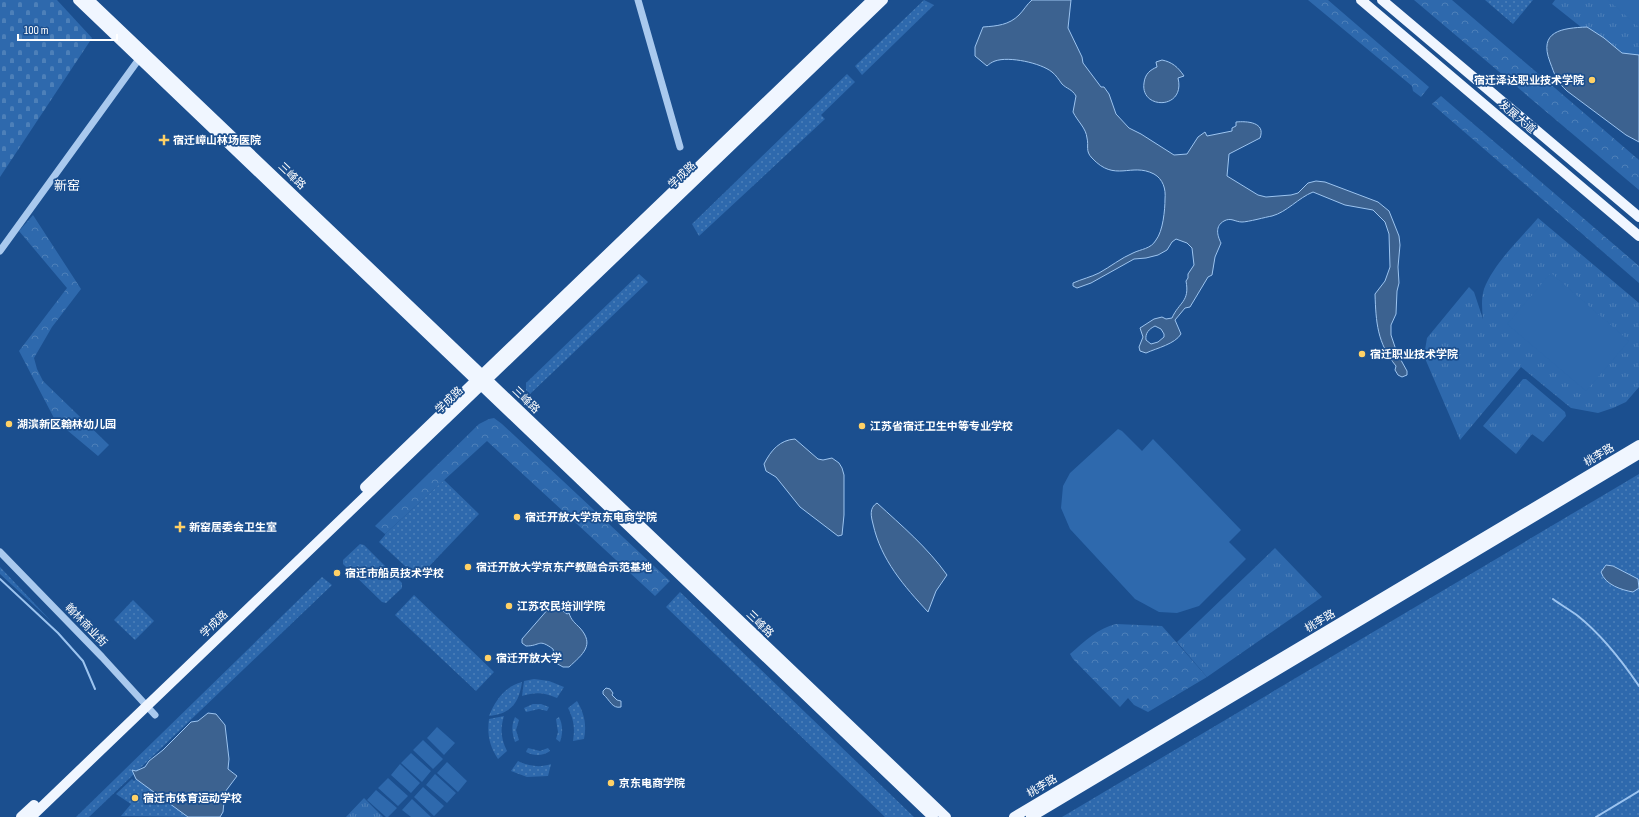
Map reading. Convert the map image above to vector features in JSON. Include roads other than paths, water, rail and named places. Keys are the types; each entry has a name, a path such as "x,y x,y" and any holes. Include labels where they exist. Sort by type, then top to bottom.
{"main road":[{"name":"三峰路","path":"78,0 946,817"},
{"name":"三峰路","path":"89,0 933,817"},
{"name":"学成路","path":"482,380 872,0"},
{"name":"学成路","path":"21,817 144,703 883,0"},
{"name":"发展大道","path":"1361,0 1639,236"},
{"name":"发展大道","path":"1382,0 1639,217"},
{"name":"桃李路","path":"1014,817 1639,445"},
{"name":"桃李路","path":"1031,817 1639,454"},
{"name":"学成路","path":"31,817 144,703"}],"street":[{"path":"638,0 680,147"},
{"path":"0,251 139,59"},
{"name":"翰林商业街","path":"0,552 155,715"}],"waterway":[{"path":"0,579 58,633 83,661 95,689"},
{"path":"1553,599 1578,616 1604,640 1639,686"},
{"path":"1596,817 1639,791"}],"place":[{"name":"宿迁泽达职业技术学院","path":"1592,80"},
{"name":"宿迁嶂山林场医院","path":"164,140"},
{"name":"宿迁职业技术学院","path":"1362,354"},
{"name":"湖滨新区翰林幼儿园","path":"9,424"},
{"name":"江苏省宿迁卫生中等专业学校","path":"862,426"},
{"name":"宿迁开放大学京东电商学院","path":"517,517"},
{"name":"新窑居委会卫生室","path":"180,527"},
{"name":"宿迁开放大学京东产教融合示范基地","path":"468,567"},
{"name":"宿迁市船员技术学校","path":"337,573"},
{"name":"江苏农民培训学院","path":"509,606"},
{"name":"宿迁开放大学","path":"488,658"},
{"name":"京东电商学院","path":"611,783"},
{"name":"宿迁市体育运动学校","path":"135,798"}],"district":[{"name":"新窑","path":"67,186"}]}
